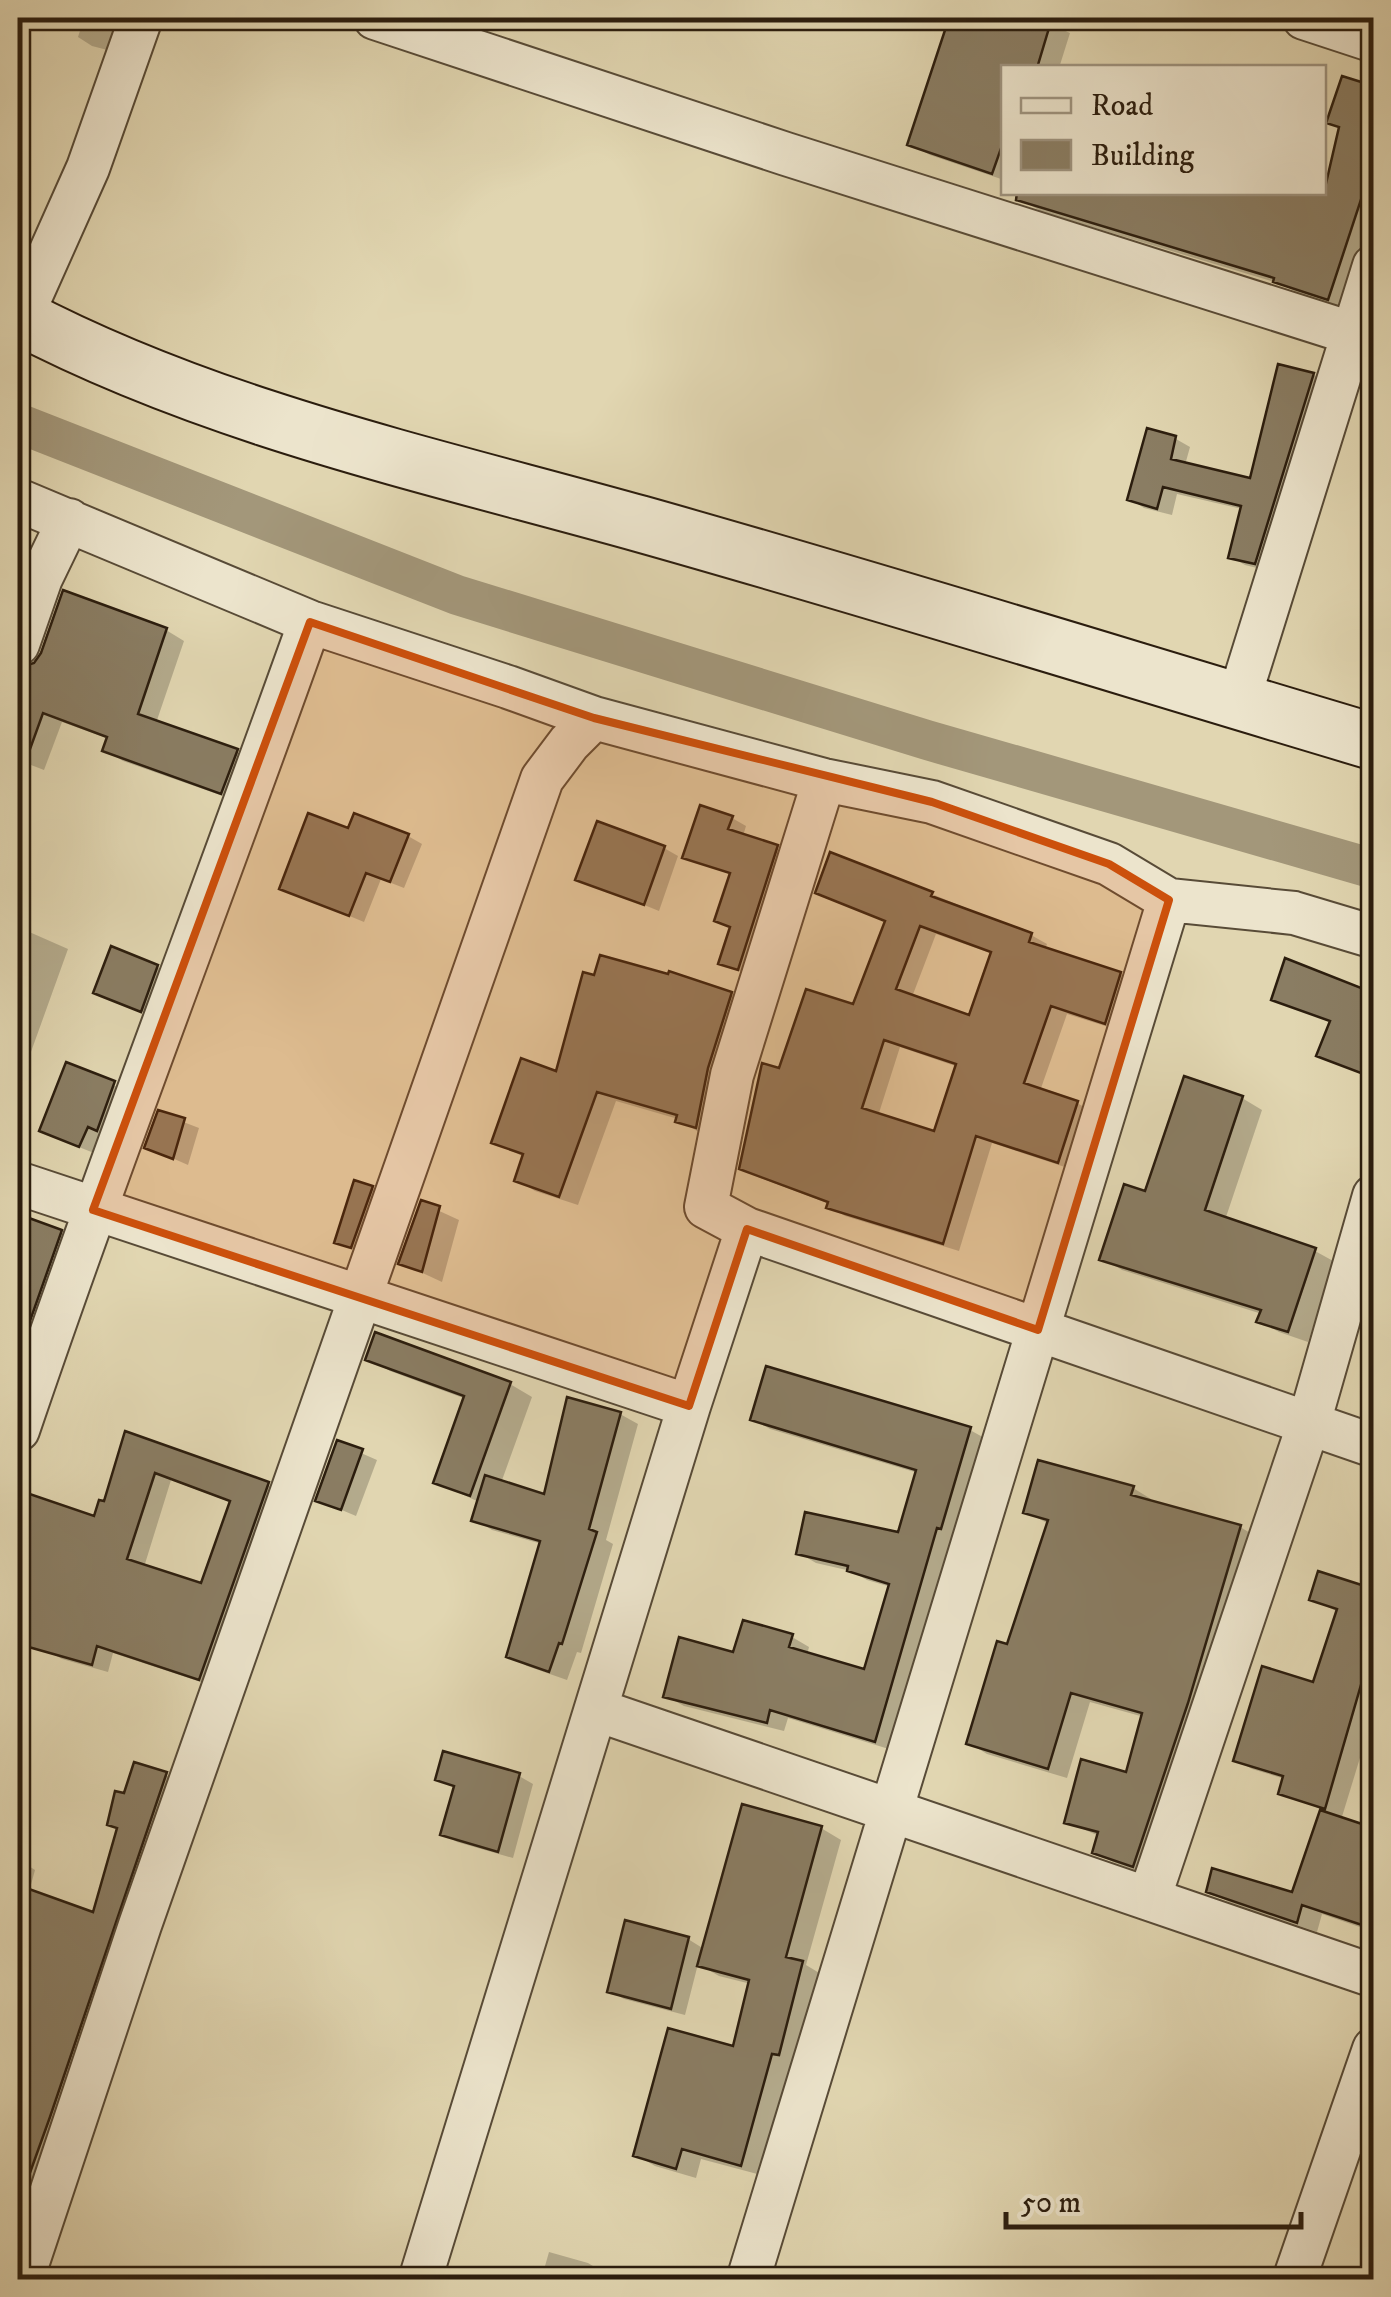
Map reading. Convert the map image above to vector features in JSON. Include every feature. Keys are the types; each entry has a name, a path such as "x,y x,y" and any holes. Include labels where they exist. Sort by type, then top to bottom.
{"street":[{"path":"141,18 88,168 19,317 80,349 235,410 647,526 1374,742"},
{"path":"375,18 1350,334"},
{"path":"1304,18 1374,42"},
{"path":"1238,702 1374,266"},
{"path":"18,500 310,622 594,718 824,780 932,802 1109,864 1169,900 1294,913 1374,937"},
{"path":"18,644 69,520"},
{"path":"18,1430 93,1210 204,920 310,622"},
{"path":"22,2280 140,1926 542,778 594,718"},
{"path":"824,780 732,1076 706,1207 747,1229 1374,1446"},
{"path":"748,2280 1169,900"},
{"path":"18,1183 689,1406"},
{"path":"1149,1900 1309,1424 1374,1196"},
{"path":"420,2280 747,1229"},
{"path":"598,1710 1374,1976"},
{"path":"1294,2280 1374,2049"}],"highlighted area":[{"path":"310,622 594,718 932,802 1109,864 1169,900 1038,1330 747,1229 689,1406 93,1210"}],"building":[{"path":"949,18 1052,18 1038,65 1001,65 1001,148 992,174 907,145"},
{"path":"1342,76 1374,86 1374,160 1328,300 1273,282 1274,278 1016,200 1017,195 1326,195 1339,127 1326,123"},
{"path":"1278,364 1314,373 1255,564 1228,558 1241,506 1163,487 1157,509 1127,500 1147,428 1176,436 1171,459 1250,478"},
{"path":"63,590 167,628 138,714 238,749 221,794 102,751 107,737 43,713 21,774 18,773 18,668 34,663 41,653"},
{"path":"700,805 733,816 728,829 778,845 738,970 718,964 730,927 714,921 730,873 682,858"},
{"path":"308,813 348,828 354,813 409,834 390,882 366,873 349,916 279,889"},
{"path":"597,821 665,846 644,905 575,880"},
{"path":"830,852 933,892 931,896 1032,933 1029,942 1121,972 1105,1024 1051,1006 1024,1083 1078,1101 1058,1163 976,1136 943,1244 826,1208 828,1202 739,1169 762,1063 779,1068 806,989 853,1004 885,921 815,893","holes":["920,926 991,952 969,1015 896,989","884,1040 956,1064 934,1131 862,1108"]},
{"path":"111,946 158,965 141,1012 93,993"},
{"path":"600,955 668,974 669,971 732,992 708,1068 696,1128 675,1122 677,1115 597,1092 559,1197 514,1181 523,1154 491,1143 521,1058 556,1071 583,972 594,975"},
{"path":"1285,958 1374,993 1374,1078 1316,1056 1330,1021 1271,1000"},
{"path":"66,1062 115,1081 97,1131 88,1127 79,1147 39,1131"},
{"path":"1184,1076 1243,1096 1205,1210 1316,1248 1288,1332 1256,1322 1261,1310 1099,1260 1124,1184 1145,1191"},
{"path":"158,1110 185,1118 173,1159 144,1148"},
{"path":"354,1180 373,1186 351,1248 334,1243"},
{"path":"421,1200 440,1206 422,1272 398,1264"},
{"path":"18,1214 62,1230 18,1355"},
{"path":"375,1332 511,1382 470,1496 433,1483 464,1396 365,1360"},
{"path":"766,1366 971,1427 941,1529 937,1528 875,1742 770,1710 767,1723 663,1697 679,1637 733,1652 743,1620 793,1634 789,1647 864,1669 889,1584 847,1571 848,1566 796,1554 805,1512 898,1532 916,1470 750,1420"},
{"path":"567,1397 621,1412 589,1529 597,1532 562,1644 559,1643 549,1672 506,1657 540,1541 471,1521 485,1475 544,1494"},
{"path":"125,1431 269,1482 199,1680 97,1646 92,1665 18,1644 18,1490 94,1516 99,1500 104,1501","holes":["155,1473 230,1501 201,1583 127,1559"]},
{"path":"337,1440 363,1449 341,1510 315,1501"},
{"path":"1038,1460 1134,1486 1131,1495 1241,1525 1188,1703 1133,1867 1092,1853 1098,1832 1064,1823 1081,1759 1126,1772 1142,1713 1071,1693 1048,1769 966,1744 997,1641 1007,1644 1048,1520 1023,1513"},
{"path":"1318,1571 1374,1589 1374,1640 1325,1809 1278,1794 1283,1776 1233,1761 1262,1666 1313,1682 1337,1609 1309,1600"},
{"path":"443,1751 520,1773 498,1852 440,1835 454,1786 435,1780"},
{"path":"134,1762 167,1772 50,2117 22,2195 18,2195 18,1885 93,1912 117,1828 107,1825 115,1791 124,1793"},
{"path":"742,1804 822,1826 786,1957 803,1961 779,2055 772,2054 741,2166 682,2149 676,2169 633,2156 668,2028 733,2046 749,1980 697,1966"},
{"path":"1320,1810 1374,1828 1374,1929 1302,1905 1297,1923 1206,1892 1212,1868 1292,1892"},
{"path":"625,1920 689,1937 671,2009 607,1992"}],"waterway":[{"path":"18,423 457,595 927,740 1374,869"}]}
